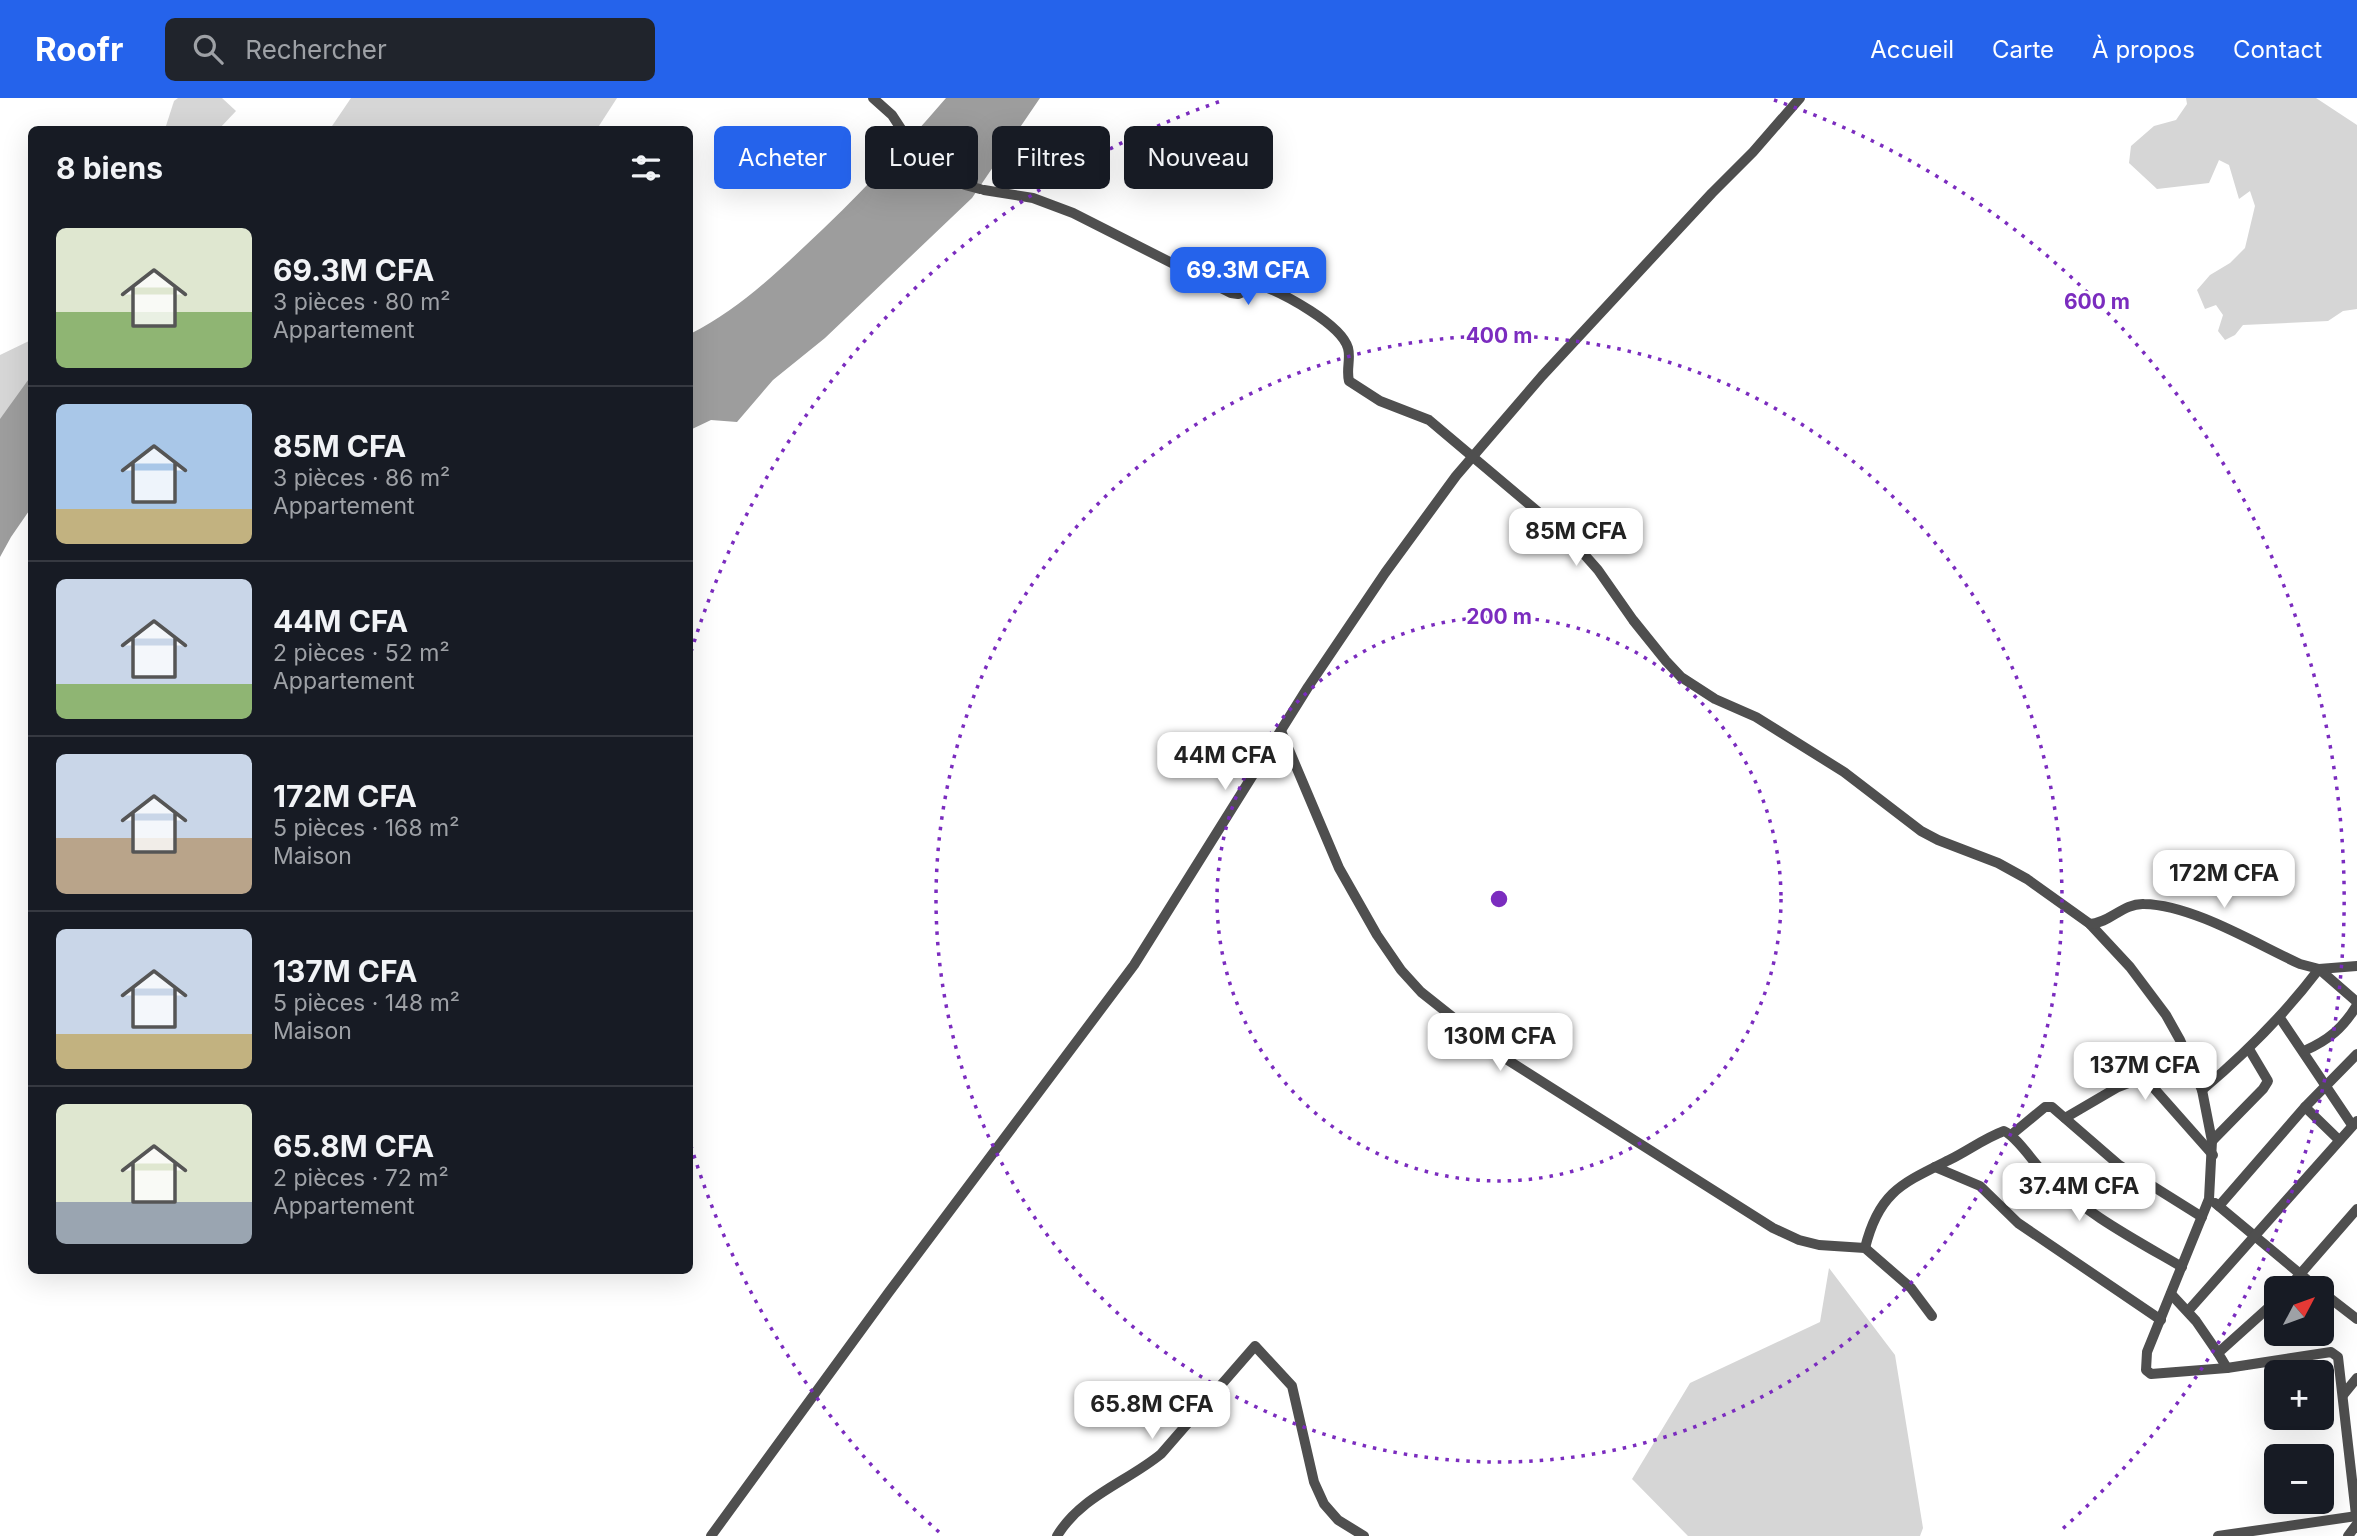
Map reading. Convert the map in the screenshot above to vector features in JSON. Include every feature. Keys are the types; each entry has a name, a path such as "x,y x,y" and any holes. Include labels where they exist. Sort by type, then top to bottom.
{"street":[{"path":"873,98 892,116 909,141 965,186 1033,198 1073,213 1231,293 1238,294 1260,285 1313,312 1342,338 1348,349 1346,369 1349,381 1380,401 1429,420 1575,544 1598,570 1666,662 1681,677 1716,699 1756,717 1844,772 1921,831 1998,863 2048,893 2090,924 2149,991 2180,1040 2202,1090 2212,1141 2209,1199 2144,1367 2148,1373 2227,1367 2331,1352 2338,1357 2357,1518 2348,1536"},
{"path":"710,1536 1135,965 1281,731 1385,573 1470,457 1800,98"},
{"path":"1281,731 1333,858 1377,934 1401,970 1421,992 1503,1057 1773,1228 1808,1243 1865,1248 1911,1288 1932,1316"},
{"path":"2090,924 2099,923 2131,905 2145,904 2167,908 2219,925 2300,964 2319,969 2357,966"},
{"path":"2304,1051 2341,1029 2357,1004 2319,969"},
{"path":"2202,1090 2280,1018 2319,969"},
{"path":"2189,1311 2355,1123 2324,1086 2304,1051 2280,1018"},
{"path":"2212,1141 2268,1081 2249,1049"},
{"path":"2219,1206 2324,1086 2357,1054"},
{"path":"2065,1118 2118,1087 2189,1062"},
{"path":"2144,1077 2213,1155"},
{"path":"2011,1135 2047,1106 2052,1107 2119,1165 2202,1217"},
{"path":"2305,1107 2339,1140"},
{"path":"1865,1248 1871,1227 1885,1201 1906,1181 2006,1131 2044,1173 2085,1209 2182,1267"},
{"path":"1935,1167 1980,1186 2018,1223 2161,1320"},
{"path":"2209,1199 2300,1275 2357,1209"},
{"path":"2172,1294 2189,1311 2227,1367"},
{"path":"2334,1301 2357,1319"},
{"path":"2218,1353 2264,1312"},
{"path":"1057,1536 1075,1514 1116,1482 1161,1454 1255,1346 1292,1386 1314,1482 1324,1504 1338,1520 1364,1536"},
{"path":"2343,1395 2357,1378"},
{"path":"2218,1536 2357,1518"}],"shaded area":[{"path":"178,98 222,98 236,111 222,126 166,126 174,101"},
{"path":"351,98 617,98 599,126 332,126"},
{"path":"946,98 1040,98 1021,126 992,126 992,169 972,198 825,338 773,380 737,422 711,420 693,429 693,332 764,283 865,187 865,189 978,189 978,126 921,126"},
{"path":"2186,98 2316,98 2357,125 2357,309 2343,311 2328,321 2243,325 2235,335 2225,340 2218,331 2223,315 2216,305 2205,309 2197,290 2210,275 2230,263 2245,248 2255,206 2250,191 2239,199 2229,165 2219,160 2209,183 2157,189 2129,163 2131,146 2154,126 2176,120 2187,104"},
{"path":"28,341 28,382 0,420 0,355"},
{"path":"28,380 28,512 0,557 0,419"},
{"path":"1829,1268 1895,1355 1923,1528 1920,1536 1688,1536 1632,1479 1690,1383 1820,1322"}]}
